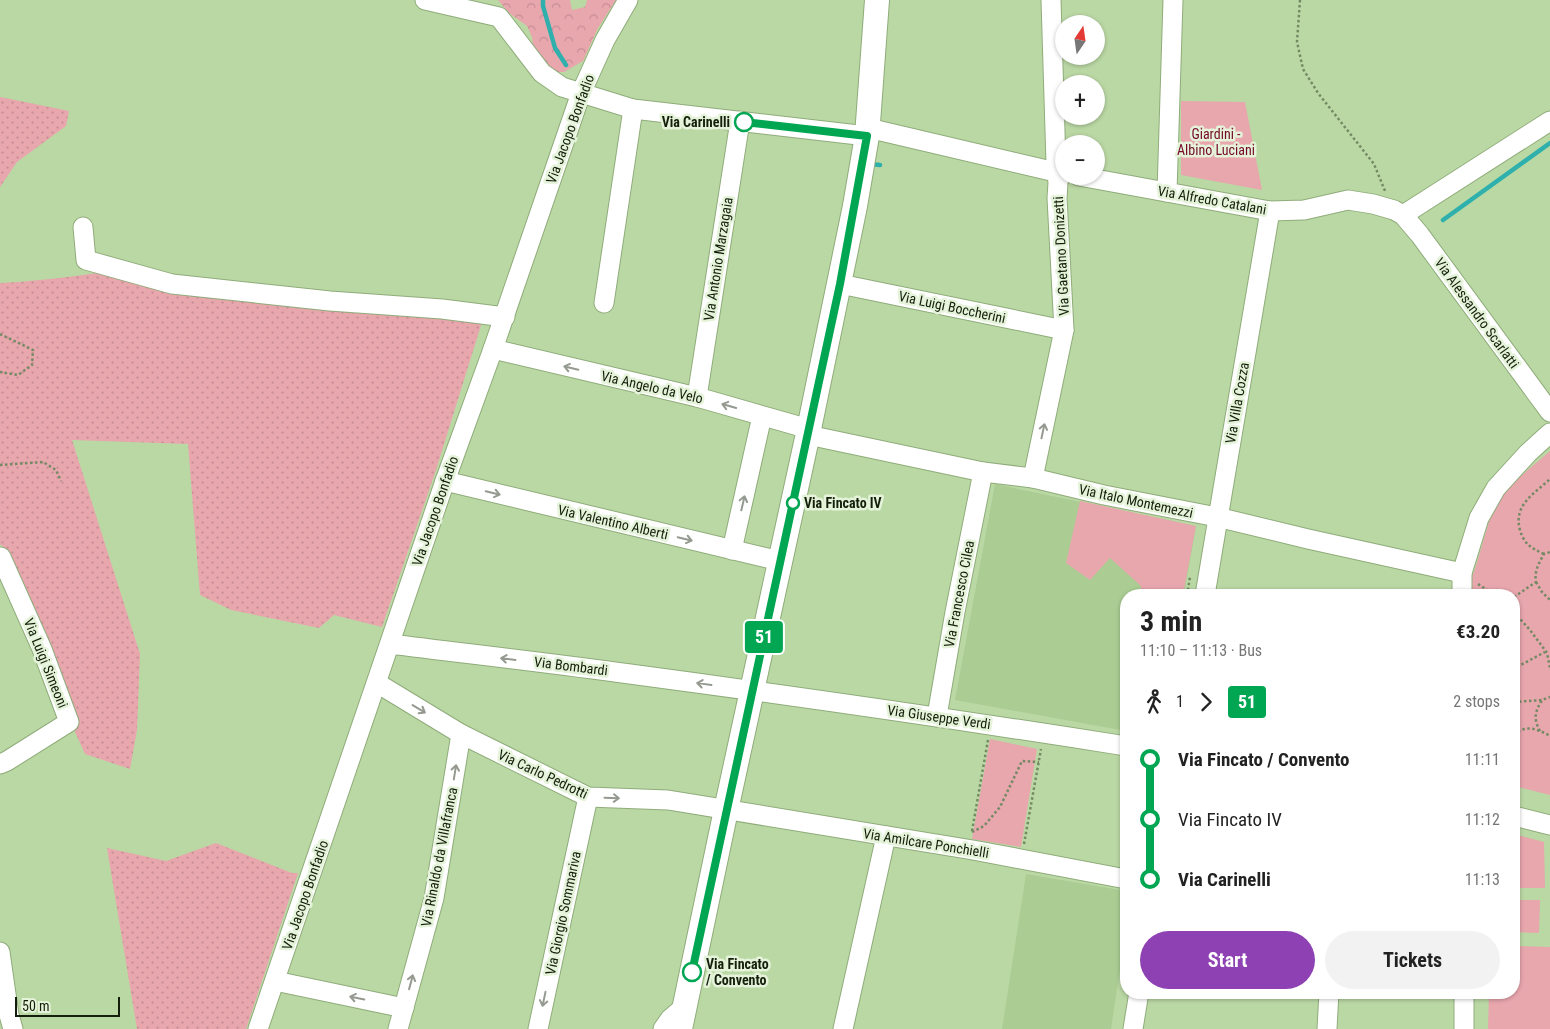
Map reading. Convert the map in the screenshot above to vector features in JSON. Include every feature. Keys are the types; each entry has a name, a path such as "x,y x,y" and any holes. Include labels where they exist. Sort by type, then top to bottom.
{"main road":[{"path":"682,1018 840,284 868,132 877,0"}],"street":[{"path":"425,0 499,17 542,73 562,87 633,109 740,121 868,132 1055,172"},
{"name":"Via Jacopo Bonfadio","path":"258,1029 276,981 445,482 493,350 581,93 605,40 628,0"},
{"name":"Via Gaetano Donizetti","path":"1051,0 1058,135"},
{"path":"1167,192 1173,0"},
{"path":"604,303 633,109"},
{"name":"Via Antonio Marzagaia","path":"697,397 740,121"},
{"path":"1398,213 1547,126"},
{"name":"Via Alfredo Catalani","path":"1105,181 1270,211 1304,210 1348,200 1373,204 1398,213"},
{"name":"Via Gaetano Donizetti","path":"1033,478 1064,330 1060,185"},
{"name":"Via Villa Cozza","path":"1206,589 1270,211"},
{"name":"Via Alessandro Scarlatti","path":"1398,213 1426,243 1550,412"},
{"path":"84,227 86,260 172,284 330,302 442,309 504,317"},
{"name":"Via Luigi Boccherini","path":"840,284 1064,330"},
{"name":"Via Angelo da Velo","path":"493,350 697,397 808,432"},
{"path":"732,550 762,416"},
{"name":"Via Italo Montemezzi","path":"808,432 983,472 1033,478 1104,495 1217,517 1462,573"},
{"path":"1462,589 1462,573 1479,518 1496,488 1528,453 1550,433"},
{"name":"Via Francesco Cilea","path":"938,716 955,612 983,472"},
{"name":"Via Valentino Alberti","path":"445,482 780,561"},
{"name":"Via Luigi Simeoni","path":"0,764 69,722 42,649 1,557"},
{"name":"Via Bombardi","path":"390,644 752,690"},
{"name":"Via Carlo Pedrotti","path":"377,683 461,734 588,797 668,800 726,810"},
{"name":"Via Giuseppe Verdi","path":"752,690 938,716 1120,745"},
{"name":"Via Rinaldo da Villafranca","path":"398,1029 434,898 461,734"},
{"name":"Via Giorgio Sommariva","path":"538,1029 588,797"},
{"name":"Via Amilcare Ponchielli","path":"726,810 983,852 1120,878"},
{"path":"1520,818 1550,825"},
{"path":"843,1029 886,836"},
{"path":"0,952 9,1015 13,1029"},
{"path":"276,981 404,1008"},
{"path":"1133,1029 1138,999"},
{"path":"1326,1029 1328,999"},
{"path":"1464,999 1464,1029"},
{"path":"663,1029 670,1020 682,1018"}],"path":[{"path":"1300,0 1297,42 1303,69 1318,93 1374,164 1398,213"},
{"path":"0,334 33,350 32,365 18,375 0,372"},
{"path":"0,465 43,462 56,470 60,481"},
{"path":"1550,479 1525,502 1519,513 1518,522 1522,540 1531,548 1544,554 1550,552"},
{"path":"1544,554 1535,574 1536,582 1550,600"},
{"path":"1520,593 1536,582"},
{"path":"1520,619 1545,652 1550,668"},
{"path":"1520,665 1545,652"},
{"path":"1520,702 1542,700 1550,697"},
{"path":"1540,730 1535,721 1537,709 1542,700"},
{"path":"1520,731 1526,728 1540,730 1550,736"},
{"path":"970,840 989,736"},
{"path":"1023,849 1042,745"},
{"path":"972,832 984,826 1000,806 1022,761 1039,762"}],"shaded area":[{"path":"995,484 1196,526 1185,589 1120,589 1120,730 955,700"},
{"path":"1026,874 1120,890 1120,970 1111,1029 1002,1029"}],"green space":[{"path":"498,0 570,0 572,10 585,7 587,0 616,0 598,28 583,61 564,72 551,72 534,53 532,37 527,26 509,13"},
{"path":"0,97 69,111 66,126 17,162 0,187"},
{"name":"Giardini - Albino Luciani","path":"1181,101 1245,102 1262,190 1181,175"},
{"path":"147,267 149,270 227,285 482,322 436,470 382,627 334,615 319,628 231,610 200,595 188,444 72,440 140,654 137,730 130,769 85,754 47,670 2,545 0,545 0,283"},
{"path":"1550,451 1550,795 1520,788 1520,589 1468,588 1490,518 1507,488"},
{"path":"1080,501 1196,526 1184,589 1141,589 1141,586 1110,558 1090,580 1066,563"},
{"path":"990,739 1037,749 1021,847 972,839"},
{"path":"1520,836 1544,842 1545,888 1520,888"},
{"path":"216,843 292,873 298,873 246,1029 137,1029 107,848 166,861"},
{"path":"1520,900 1540,900 1539,933 1520,932"},
{"path":"1520,946 1550,947 1550,1029 1488,1029 1489,999 1520,999"}],"waterway":[{"path":"543,0 555,48 566,65"},
{"path":"1443,220 1550,143"},
{"path":"871,164 880,165"}],"bus line":[{"name":"51","path":"692,972 840,284 867,136 744,122"}],"place":[{"name":"Via Carinelli","path":"744,122"},
{"name":"Via Fincato IV","path":"793,503"},
{"name":"Via Fincato / Convento","path":"692,972"}]}
